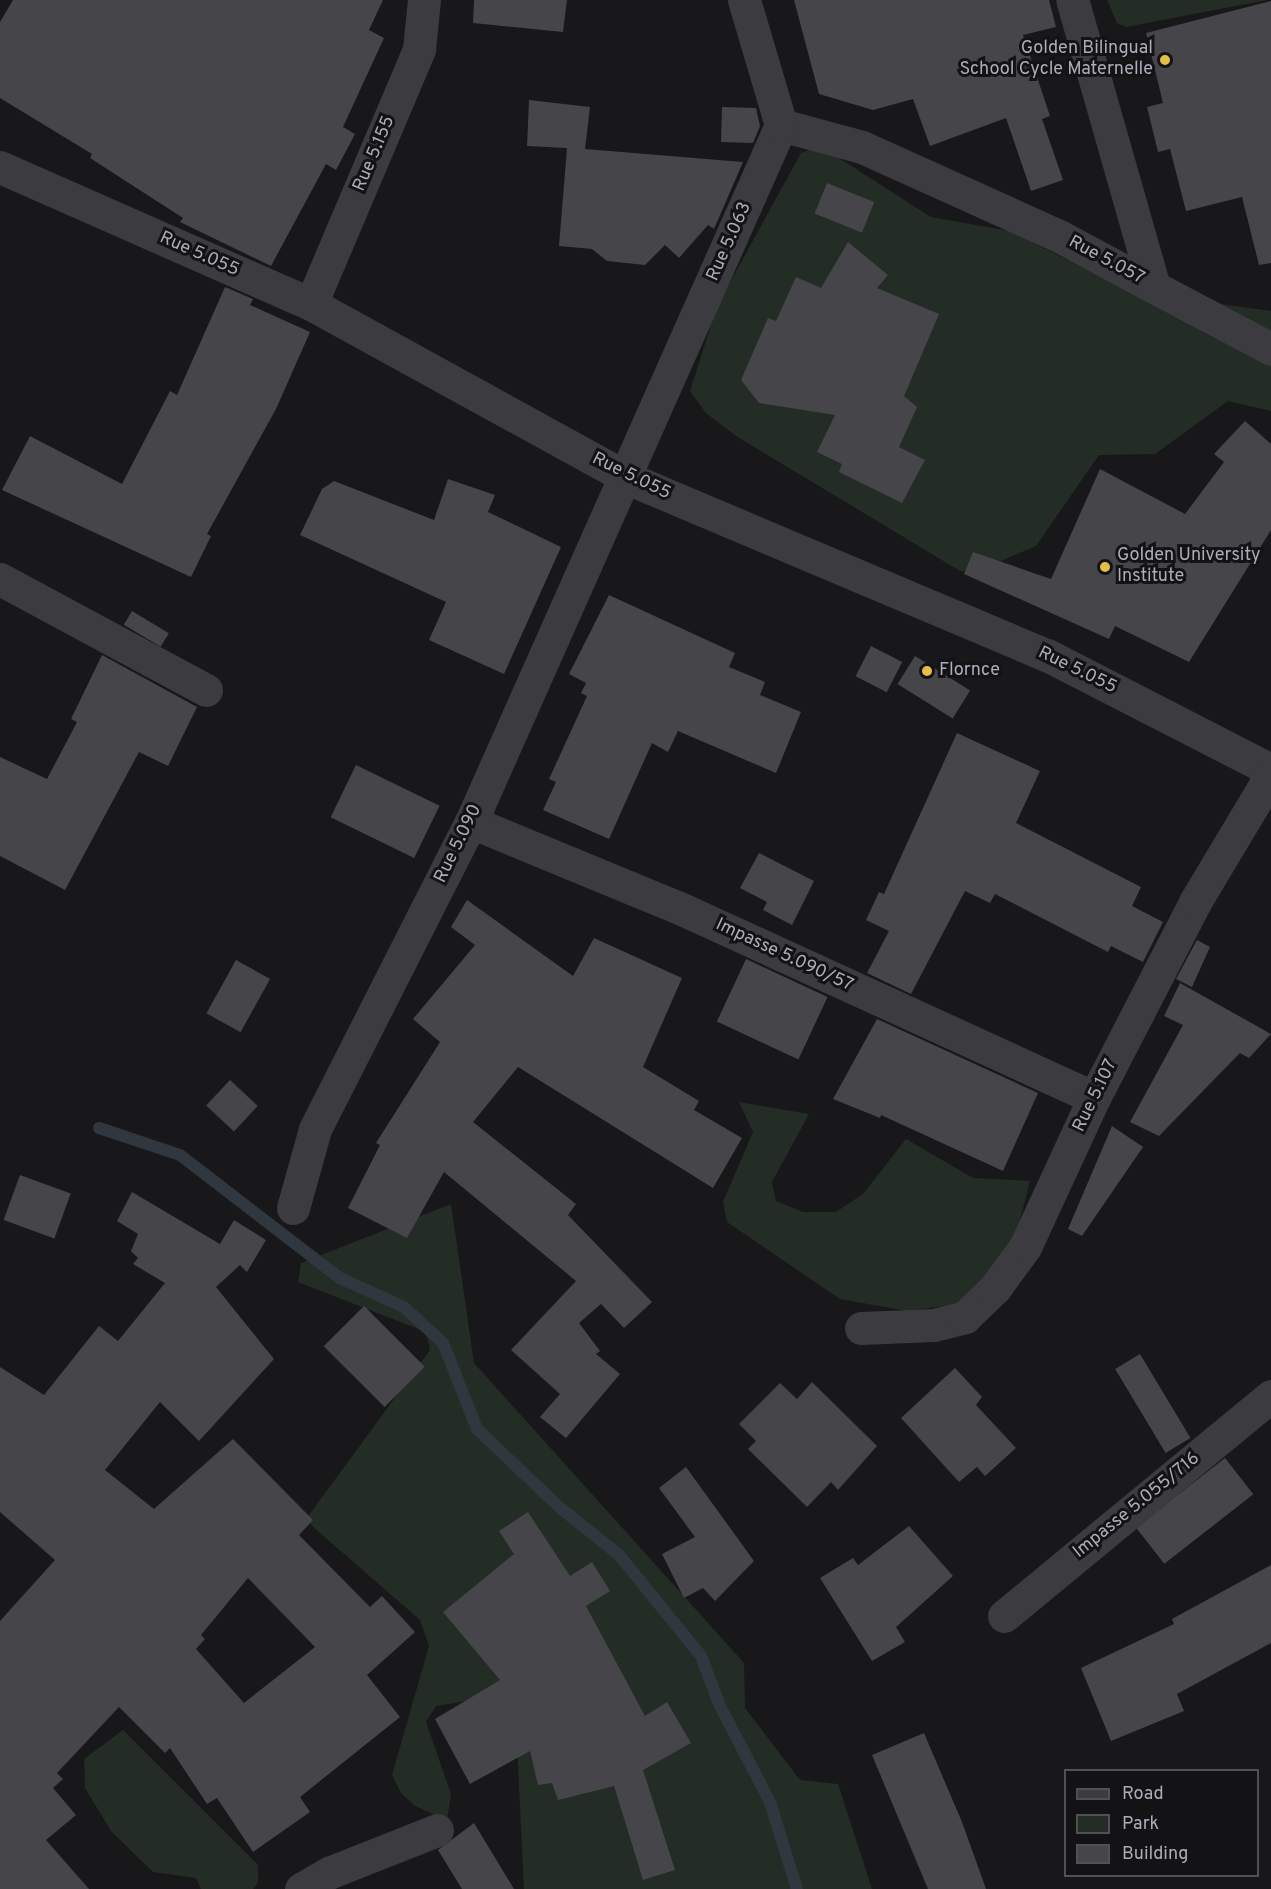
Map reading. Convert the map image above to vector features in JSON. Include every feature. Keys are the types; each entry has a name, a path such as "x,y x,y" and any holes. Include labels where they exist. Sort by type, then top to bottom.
{"street":[{"name":"Rue 5.155","path":"311,304 419,50 424,0"},
{"path":"744,0 781,125"},
{"name":"Rue 5.057","path":"1072,0 1154,287"},
{"name":"Rue 5.057","path":"781,125 862,147 1061,237 1154,287"},
{"name":"Rue 5.063","path":"627,478 781,125"},
{"name":"Rue 5.055","path":"0,167 311,304 627,478 1047,655 1271,770"},
{"path":"1154,287 1271,349"},
{"name":"Rue 5.090","path":"292,1208 315,1129 471,822 627,478"},
{"path":"0,579 206,690"},
{"name":"Rue 5.107","path":"861,1328 934,1326 965,1317 988,1295 1025,1247 1094,1098 1195,902 1271,776"},
{"name":"Impasse 5.090/57","path":"471,822 684,910 1094,1098"},
{"name":"Impasse 5.055/716","path":"1004,1616 1271,1396"},
{"path":"301,1889 331,1872 437,1830"}],"green space":[{"path":"1107,0 1267,0 1126,27 1117,23"},
{"path":"820,146 931,217 1009,231 1133,292 1271,311 1271,411 1228,401 1155,454 1099,455 1036,546 978,571 960,571 736,436 706,413 690,391 717,306 801,153"},
{"path":"739,1102 809,1114 772,1182 776,1201 803,1212 836,1212 863,1194 906,1139 973,1178 1030,1181 1013,1247 969,1303 907,1311 840,1299 727,1222 723,1202 753,1132"},
{"path":"451,1204 474,1363 744,1663 745,1708 800,1780 838,1784 872,1889 524,1889 515,1702 510,1694 436,1706 426,1722 451,1794 447,1820 415,1806 401,1793 392,1775 429,1646 420,1620 311,1525 309,1515 430,1350 426,1332 298,1282 301,1263"},
{"path":"123,1730 258,1865 258,1883 253,1889 201,1889 196,1878 153,1872 111,1831 85,1788 84,1759"}],"building":[{"path":"13,0 383,0 369,30 384,38 343,127 355,134 336,170 326,164 271,266 180,222 183,218 90,158 92,154 0,98 0,22"},
{"path":"474,0 567,0 563,32 473,23"},
{"path":"794,0 1049,0 1056,27 1023,35 1050,116 1042,119 1063,180 1031,191 1006,118 930,146 913,99 873,110 819,94"},
{"path":"1271,1 1271,263 1259,265 1242,197 1186,211 1170,149 1158,152 1147,107 1163,103 1146,33"},
{"path":"529,100 590,107 585,149 743,162 714,229 708,225 679,258 665,245 645,265 607,261 592,249 559,246 567,148 527,146"},
{"path":"722,107 756,108 760,126 753,143 721,142"},
{"path":"827,183 874,202 862,233 815,214"},
{"path":"848,242 888,275 877,288 939,314 904,396 917,407 899,447 925,460 902,503 839,472 842,464 817,452 835,415 759,403 741,380 768,318 776,321 796,277 821,288"},
{"path":"225,287 253,299 250,305 310,332 276,409 207,534 211,536 191,577 2,490 30,436 122,484 170,391 177,395"},
{"path":"1245,421 1271,444 1271,530 1189,662 1115,626 1109,639 964,574 973,552 1051,579 1100,469 1185,514 1224,462 1214,454"},
{"path":"448,479 495,495 488,512 561,547 504,674 429,640 446,602 300,535 322,489 334,481 434,520"},
{"path":"609,595 735,653 729,667 765,682 760,695 801,712 776,773 678,731 668,752 652,743 609,839 543,810 556,782 549,779 587,696 581,693 586,683 569,674"},
{"path":"132,611 169,633 161,647 124,625"},
{"path":"871,646 902,662 887,692 856,676"},
{"path":"102,655 197,707 168,766 139,752 65,890 0,856 0,757 47,779 77,722 71,719"},
{"path":"915,656 970,690 953,718 898,684"},
{"path":"957,733 1040,771 1016,823 1141,887 1132,906 1163,922 1143,962 1111,946 1108,952 995,894 990,903 965,891 911,994 867,973 889,931 866,920 879,892 884,894"},
{"path":"356,765 440,806 414,858 331,817"},
{"path":"759,853 814,881 792,925 763,910 767,902 740,888"},
{"path":"467,900 573,976 594,938 682,978 643,1067 699,1101 694,1110 742,1138 713,1188 518,1067 473,1122 576,1204 568,1215 652,1302 624,1328 601,1304 579,1323 600,1351 596,1354 620,1374 566,1438 540,1417 560,1394 511,1350 576,1281 444,1172 407,1238 348,1208 380,1145 376,1143 440,1042 413,1019 475,945 451,927"},
{"path":"1197,940 1210,947 1192,987 1176,979"},
{"path":"746,959 828,997 798,1060 717,1022"},
{"path":"236,960 270,979 241,1032 206,1013"},
{"path":"1180,983 1271,1034 1249,1058 1240,1053 1159,1136 1130,1122 1183,1025 1164,1016"},
{"path":"877,1019 1038,1093 1003,1171 881,1115 880,1118 833,1099"},
{"path":"230,1080 258,1106 234,1132 206,1106"},
{"path":"1112,1126 1143,1147 1082,1236 1068,1229"},
{"path":"20,1175 71,1193 54,1239 4,1220"},
{"path":"132,1192 220,1244 234,1220 266,1240 247,1272 240,1265 216,1287 274,1359 199,1441 160,1402 105,1470 154,1509 233,1439 313,1520 299,1535 370,1607 382,1596 415,1632 367,1675 400,1717 300,1797 310,1812 253,1852 217,1798 207,1804 170,1748 165,1753 119,1707 57,1773 63,1779 53,1788 76,1815 46,1840 89,1889 0,1889 0,1621 55,1560 0,1512 0,1367 44,1395 99,1326 118,1341 165,1283 133,1264 138,1258 131,1251 138,1234 117,1221","holes":["248,1578 315,1647 244,1703 196,1649 205,1639 201,1635"]},
{"path":"364,1306 425,1367 385,1407 324,1346"},
{"path":"1140,1354 1190,1438 1166,1453 1115,1369"},
{"path":"955,1368 982,1397 976,1405 1016,1448 985,1476 977,1467 959,1482 901,1418"},
{"path":"812,1382 877,1446 838,1490 831,1482 807,1507 748,1449 756,1441 739,1424 780,1383 797,1399"},
{"path":"1225,1458 1253,1494 1164,1564 1136,1528"},
{"path":"686,1467 754,1561 715,1601 703,1588 684,1598 662,1554 695,1537 659,1488"},
{"path":"528,1512 570,1576 592,1562 610,1591 586,1606 645,1716 667,1702 691,1743 643,1770 675,1870 643,1880 614,1786 558,1800 552,1783 538,1785 530,1751 470,1784 435,1719 500,1680 443,1612 514,1554 499,1531"},
{"path":"909,1526 953,1576 896,1627 905,1642 872,1661 820,1578 853,1558 858,1565"},
{"path":"1271,1565 1271,1643 1177,1694 1184,1711 1111,1741 1081,1668 1174,1624 1172,1619"},
{"path":"924,1733 962,1822 986,1889 928,1889 872,1755"},
{"path":"474,1823 514,1889 462,1889 438,1850"}],"waterway":[{"path":"99,1128 180,1155 340,1278 404,1307 443,1343 477,1429 558,1506 619,1555 701,1656 720,1706 770,1802 797,1889"}],"place":[{"name":"Golden Bilingual School Cycle Maternelle","path":"1165,60"},
{"name":"Golden University Institute","path":"1105,567"},
{"name":"Flornce","path":"927,671"}]}
